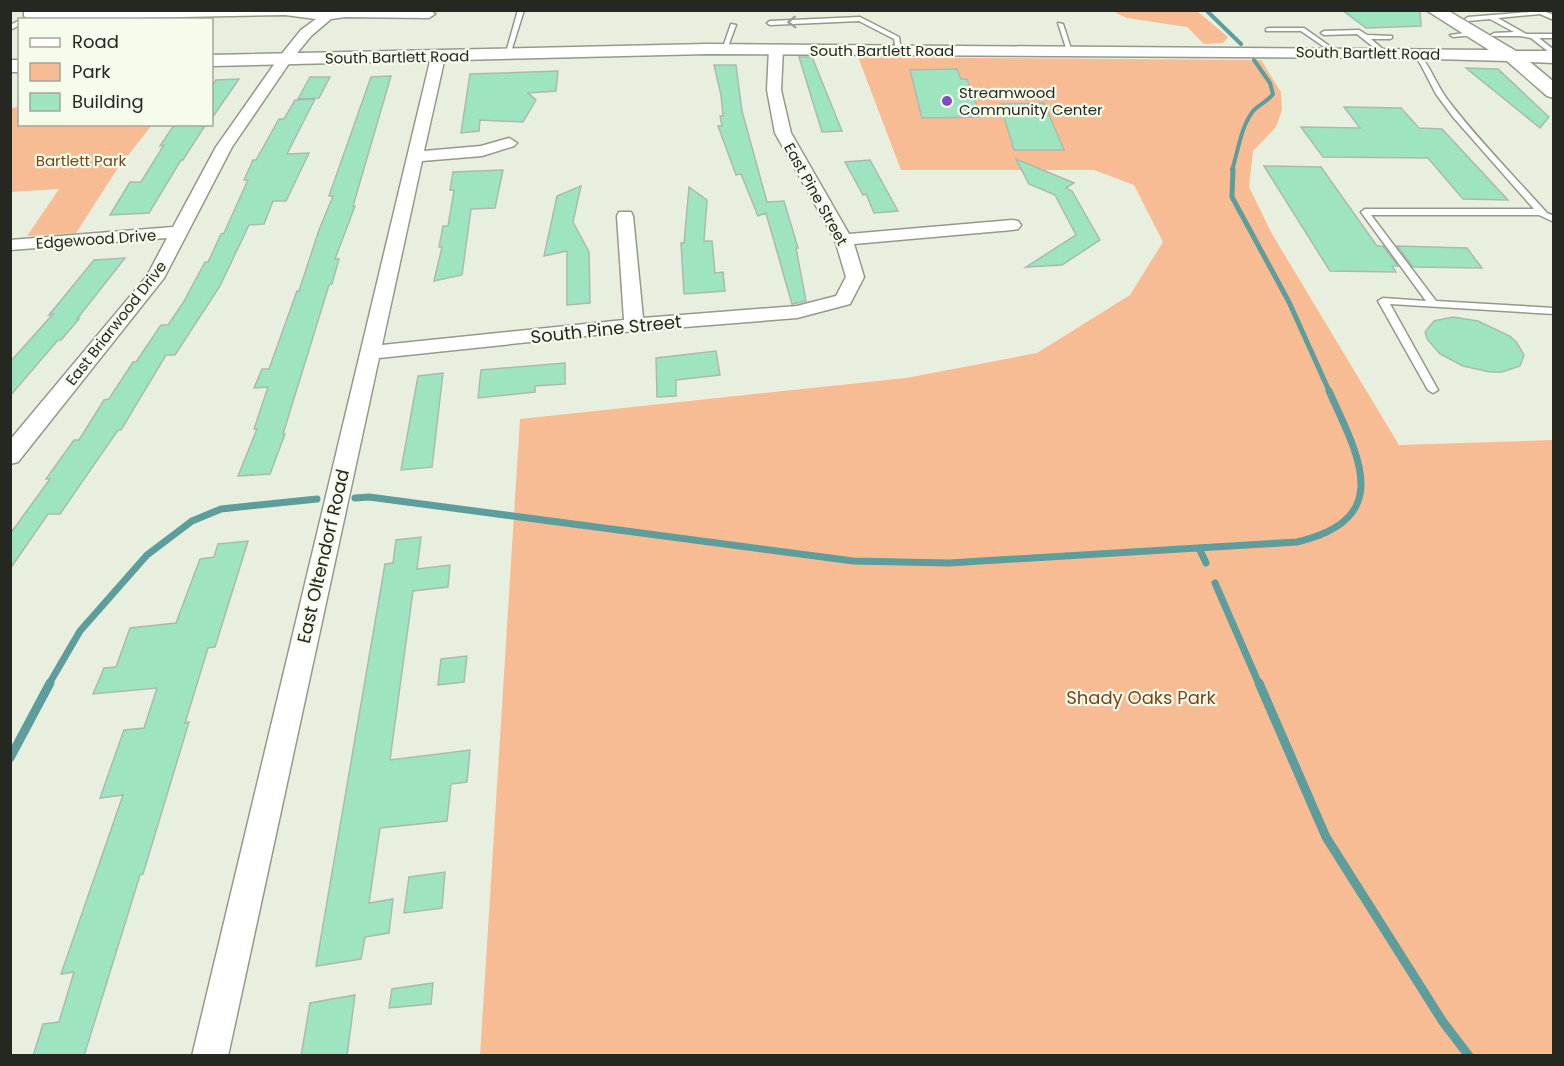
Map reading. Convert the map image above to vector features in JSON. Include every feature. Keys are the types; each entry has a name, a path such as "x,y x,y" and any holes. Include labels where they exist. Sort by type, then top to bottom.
{"main road":[{"path":"1434,10 1464,22 1554,76"},
{"path":"1464,22 1494,26 1554,92"},
{"name":"South Bartlett Road","path":"213,61 724,49 1335,52 1387,45 1416,53 1554,55"}],"street":[{"path":"26,17 125,16 190,11 429,14"},
{"name":"East Briarwood Drive","path":"10,456 145,291 181,232 224,147 285,59 306,33 330,13"},
{"name":"East Pine Street","path":"776,49 774,90 783,133 844,240 855,277 843,300"},
{"name":"East Oltendorf Road","path":"210,1056 438,57"},
{"path":"414,157 482,151 509,143"},
{"path":"625,216 634,325"},
{"path":"844,240 1012,225"},
{"name":"Edgewood Drive","path":"10,245 181,232"},
{"name":"South Pine Street","path":"369,353 634,325 797,312 843,300"}],"lane":[{"path":"507,55 521,10"},
{"path":"1494,26 1508,14 1541,12 1554,18"},
{"path":"770,23 860,19 897,38 898,50"},
{"path":"1453,35 1464,22"},
{"path":"1060,24 1070,51"},
{"path":"724,49 734,25"},
{"path":"1494,26 1533,36 1554,36"},
{"path":"1494,26 1520,33"},
{"path":"1268,30 1302,29 1335,52"},
{"path":"1324,33 1359,33 1387,45"},
{"path":"1533,36 1554,55"},
{"path":"1365,37 1387,45"},
{"path":"1416,53 1426,64 1440,95 1462,124 1542,212 1554,220"},
{"path":"1433,304 1365,212 1542,212"},
{"path":"1433,390 1383,301 1554,311"}],"green space":[{"path":"1112,11 1197,11 1228,37 1223,43 1204,44 1187,27 1127,18"},
{"name":"Shady Oaks Park","path":"858,57 1261,60 1281,92 1282,110 1276,127 1253,151 1249,187 1272,234 1399,445 1553,440 1553,1055 480,1056 520,419 906,378 1037,353 1130,295 1163,242 1134,185 1094,170 901,170"},
{"name":"Bartlett Park","path":"18,107 18,126 151,126 118,168 76,233 27,236 59,189 11,192 11,108"}],"building":[{"path":"1342,10 1420,10 1421,26 1366,28"},
{"path":"799,57 812,57 842,131 822,132"},
{"path":"714,65 736,65 742,111 767,202 784,201 798,248 796,248 806,301 792,304 766,213 758,216 741,174 736,175 718,126 722,126 720,116 723,116"},
{"path":"1466,68 1498,69 1549,117 1540,128"},
{"name":"Streamwood Community Center","path":"957,69 961,79 967,79 981,117 922,118 910,70"},
{"path":"558,71 556,91 528,93 536,100 523,122 480,120 479,131 461,133 470,74"},
{"path":"391,76 353,206 355,206 335,259 339,259 332,284 329,285 283,434 285,434 270,474 238,476 257,429 254,429 268,387 254,388 262,369 269,369 297,291 299,291 333,196 329,196 371,77"},
{"path":"310,77 330,77 319,98 298,99"},
{"path":"239,79 213,117 213,84 216,80"},
{"path":"315,99 287,154 309,153 286,201 273,201 264,224 249,225 220,286 175,355 166,355 121,430 118,430 60,514 48,514 10,569 10,534 50,479 46,479 74,440 79,440 104,400 109,399 161,325 168,325 183,303 205,262 208,262 221,234 224,233 248,180 244,180 253,160 256,160 279,119 284,119 295,100"},
{"path":"1044,103 1064,150 1014,150 1000,104"},
{"path":"1344,107 1401,108 1419,128 1442,129 1508,200 1463,199 1428,158 1323,157 1301,127 1360,128"},
{"path":"175,126 205,126 149,213 110,215 130,182 141,182"},
{"path":"1016,159 1074,183 1066,188 1072,191 1100,240 1062,265 1026,267 1076,235 1055,195 1029,184"},
{"path":"870,160 898,211 874,213 866,194 863,195 845,162"},
{"path":"1264,166 1321,167 1377,246 1383,246 1398,266 1392,266 1396,272 1330,271"},
{"path":"503,170 495,208 471,209 462,275 434,281 442,247 439,247 443,226 448,226 454,190 450,190 453,172"},
{"path":"581,186 573,222 589,252 590,303 567,305 567,251 544,256 557,196"},
{"path":"689,187 707,200 704,241 712,241 715,273 723,272 725,291 684,294 681,243 684,243"},
{"path":"1397,246 1467,248 1482,268 1413,267"},
{"path":"125,258 77,319 79,319 10,396 10,362 53,314 49,315 94,260"},
{"path":"1453,317 1478,321 1510,336 1524,355 1520,366 1502,372 1490,372 1463,366 1440,354 1427,339 1425,332 1434,321"},
{"path":"716,351 720,375 676,380 676,396 657,397 656,358"},
{"path":"565,363 565,384 535,386 535,392 478,398 481,370"},
{"path":"443,373 432,467 401,470 418,376"},
{"path":"421,537 417,569 450,565 448,587 413,591 390,760 470,750 467,782 451,784 447,821 380,828 369,903 393,899 389,933 365,937 361,959 316,966 385,564 393,563 396,540"},
{"path":"248,541 215,647 208,648 185,723 189,722 143,874 140,875 84,1056 33,1056 43,1024 59,1022 74,972 61,974 123,795 100,798 124,730 144,728 157,688 93,694 104,668 116,667 130,628 176,623 200,559 214,557 218,544"},
{"path":"467,656 464,682 438,685 441,659"},
{"path":"445,872 442,908 404,913 409,877"},
{"path":"433,983 431,1004 389,1008 392,989"},
{"path":"355,995 347,1056 301,1056 310,1003"}],"waterway":[{"path":"1206,10 1241,44"},
{"path":"1232,170 1243,131 1250,116 1273,94 1270,83 1254,60"},
{"path":"1233,169 1232,197 1289,302 1330,393"},
{"path":"355,498 369,497 853,561 949,563 1297,542 1328,532 1348,518 1358,502 1361,483 1358,462 1329,391"},
{"path":"49,684 80,631 147,555 192,521 221,509 317,499"},
{"path":"1199,548 1206,563"},
{"path":"1215,583 1259,684"},
{"path":"10,758 50,683"},
{"path":"1259,683 1326,837 1443,1022 1469,1056"}],"place":[{"name":"Streamwood Community Center","path":"947,101"}]}
